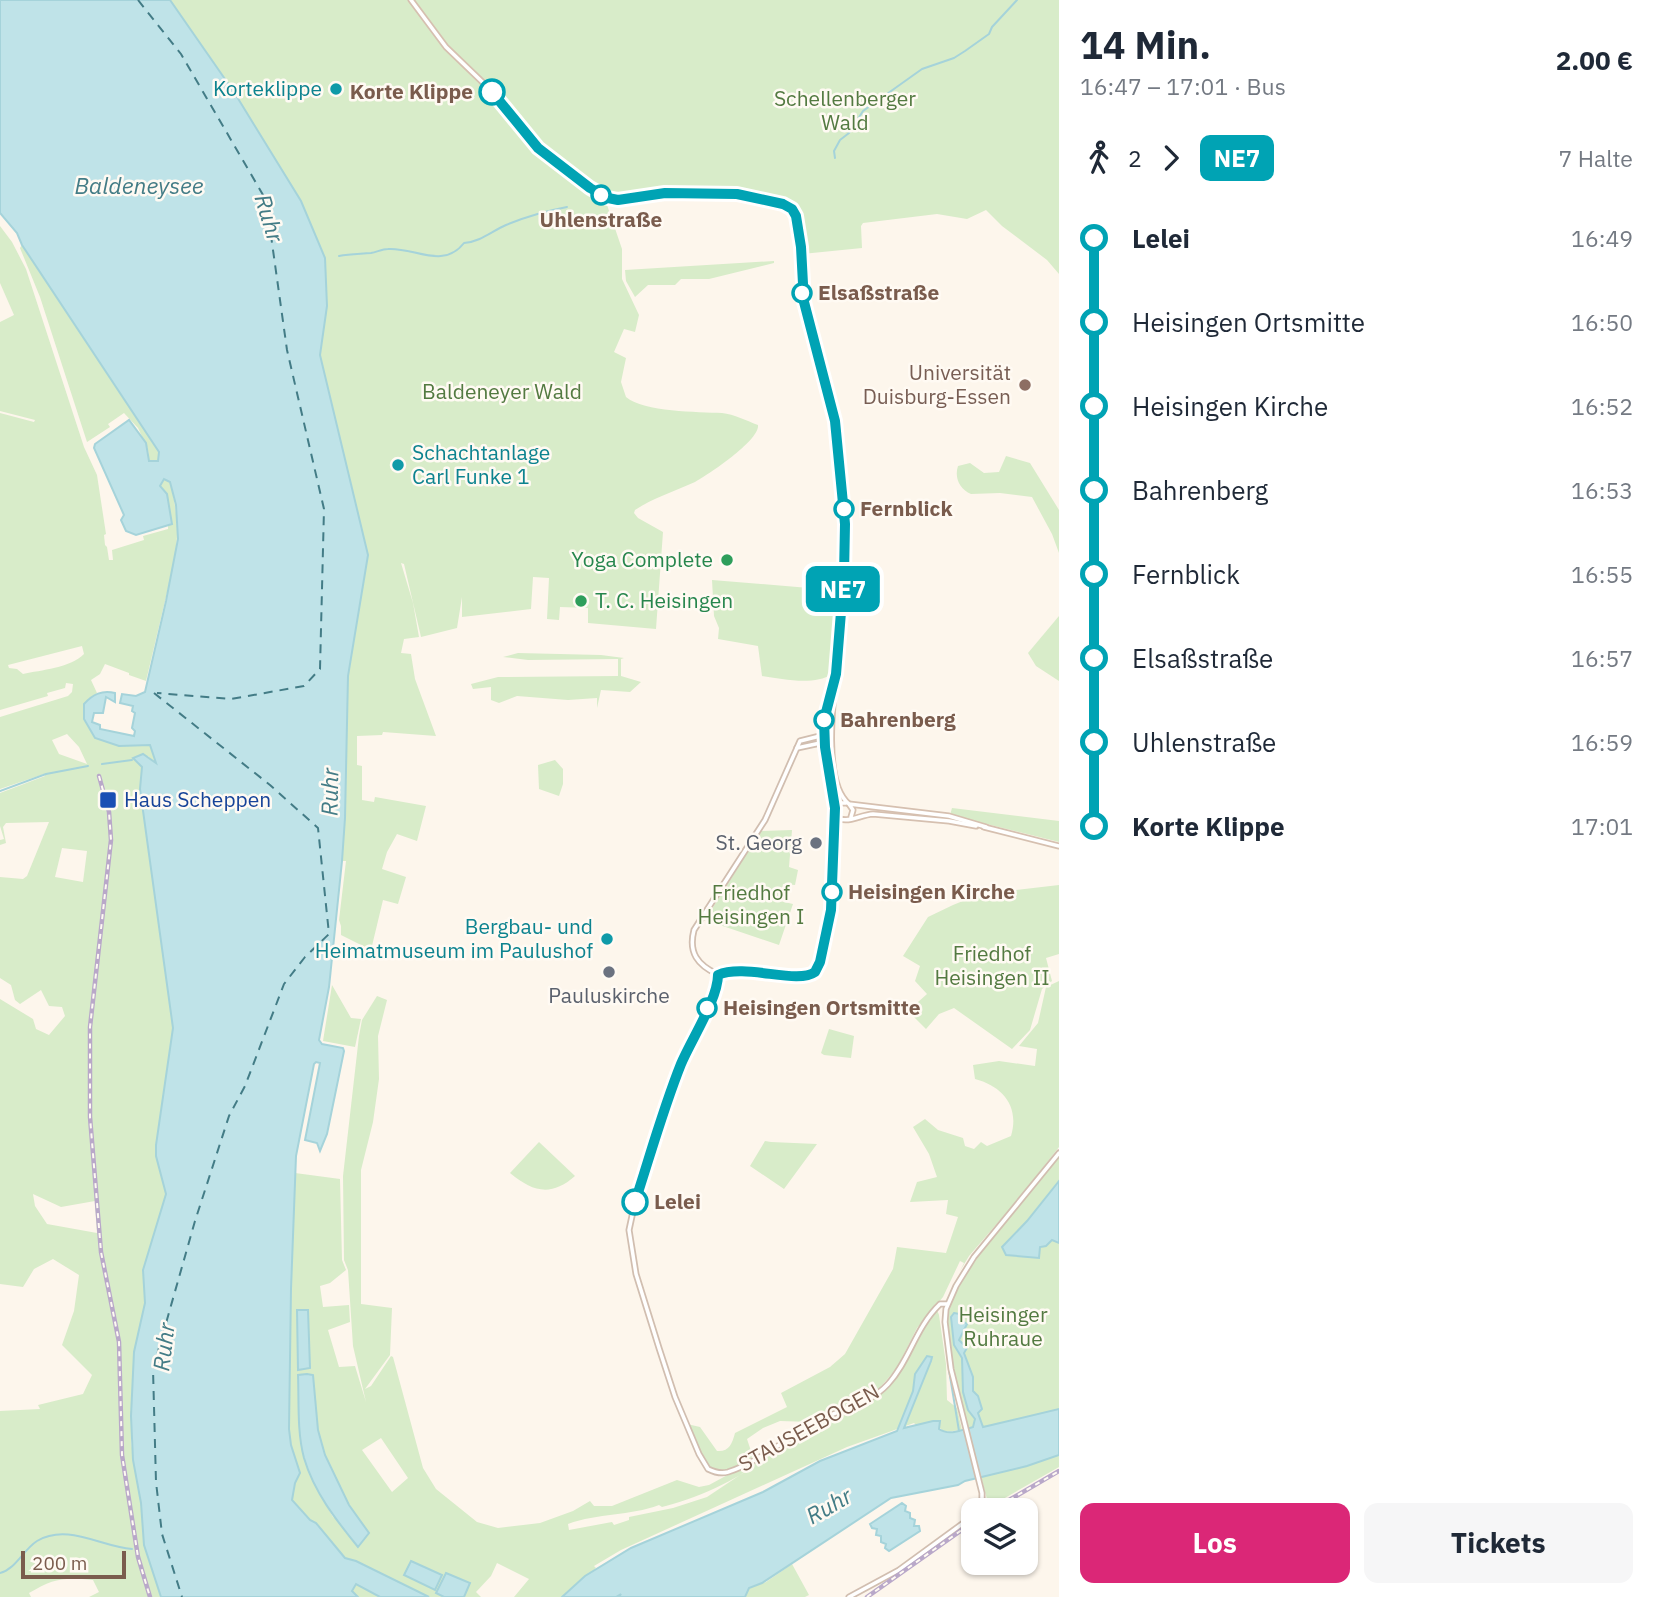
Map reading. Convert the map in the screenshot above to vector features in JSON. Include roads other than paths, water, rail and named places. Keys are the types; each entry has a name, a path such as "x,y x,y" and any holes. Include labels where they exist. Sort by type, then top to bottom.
{"street":[{"path":"411,0 446,47 499,98 538,148 601,195 618,200 665,193 737,194 783,204 794,212 800,232 802,292 835,421 843,495 844,575 835,683 826,711 828,739 835,808 835,815 839,820 847,821 853,810 836,783 828,739"},
{"path":"797,748 800,741 828,739"},
{"path":"797,748 828,739"},
{"name":"STAUSEEBOGEN","path":"797,748 765,820 694,930 692,947 696,960 704,968 718,975 707,1009 661,1118 635,1202 629,1230 636,1274 659,1348 699,1454 710,1470 720,1473 730,1471 783,1443 814,1423 870,1399 894,1376 926,1320 940,1304 947,1304"},
{"path":"835,808 839,803 949,816 1059,846"},
{"path":"851,817 873,814 986,827"},
{"path":"983,1498 956,1389 945,1322 947,1304 974,1257 1059,1153"},
{"path":"849,1597 899,1570 961,1525"}],"water":[{"name":"Baldeneysee","path":"0,0 170,0 234,92 301,201 325,258 327,306 320,355 368,555 348,676 342,861 329,987 319,1040 322,1044 343,1048 344,1051 327,1134 320,1151 317,1143 305,1140 320,1063 314,1064 296,1156 289,1429 300,1473 292,1500 316,1523 345,1558 429,1597 380,1597 356,1584 352,1591 358,1597 161,1597 144,1545 141,1503 133,1460 131,1416 134,1352 145,1303 143,1270 166,1194 156,1156 156,1145 173,1028 140,789 142,767 133,758 143,754 156,763 150,745 119,746 95,738 84,719 84,704 98,694 115,693 115,702 106,697 103,713 94,713 92,722 100,725 100,729 134,736 133,706 120,703 122,694 136,696 145,692 178,539 176,505 170,482 164,479 160,486 167,494 172,524 136,535 126,531 121,520 124,515 94,448 95,444 129,420 146,443 149,461 158,461 159,452 22,245 17,233 0,213"},
{"path":"1059,1181 1059,1243 1052,1240 1046,1246 1040,1247 1039,1258 1006,1255 1002,1247"},
{"path":"297,1310 308,1310 310,1368 298,1370"},
{"name":"Ruhr","path":"954,1313 960,1314 961,1320 967,1324 959,1340 967,1348 964,1353 973,1377 973,1391 978,1396 982,1409 978,1413 983,1427 1059,1409 1059,1455 958,1485 891,1498 762,1583 749,1588 745,1597 619,1597 621,1594 616,1597 562,1597 585,1576 631,1548 763,1492 820,1461 897,1431 913,1391 915,1374 927,1356 932,1357 931,1361 904,1428 933,1421 940,1421 939,1429 947,1432 973,1427 975,1419 968,1410 963,1392 962,1358 954,1345 951,1317"},
{"path":"298,1375 313,1375 318,1430 325,1455 349,1505 369,1533 358,1547 320,1494 304,1458 299,1427"},
{"path":"902,1503 906,1506 905,1511 910,1513 910,1518 915,1520 914,1526 919,1526 920,1531 889,1551 885,1548 886,1544 881,1542 881,1536 876,1535 877,1529 870,1524"},
{"path":"411,1561 442,1575 435,1590 404,1575"},
{"path":"446,1573 470,1583 464,1597 444,1597 436,1593"}],"waterway":[{"path":"835,158 834,151 840,140 849,133 863,111 922,69 954,58 989,34 992,27 1017,0"},
{"path":"339,256 388,249 447,255 464,243 481,238 513,222 567,207"},
{"path":"102,764 132,760"},
{"path":"0,791 46,774 88,766"},
{"path":"949,1370 959,1431"},
{"path":"0,1573 11,1568 37,1541 49,1536 73,1535 132,1549"}],"railway":[{"path":"99,776 109,812 111,840 90,1027 90,1117 101,1252 119,1342 122,1455 138,1557 150,1597"},
{"path":"1013,1498 1059,1471"},
{"path":"867,1597 961,1530"}],"place":[{"name":"Korteklippe","path":"336,89"},
{"name":"Korte Klippe","path":"492,92"},
{"name":"Uhlenstraße","path":"601,195"},
{"name":"Elsaßstraße","path":"802,293"},
{"name":"Universität Duisburg-Essen","path":"1025,385"},
{"name":"Schachtanlage Carl Funke 1","path":"398,465"},
{"name":"Fernblick","path":"844,509"},
{"name":"Yoga Complete","path":"727,560"},
{"name":"T. C. Heisingen","path":"581,601"},
{"name":"Bahrenberg","path":"824,720"},
{"name":"Haus Scheppen","path":"108,800"},
{"name":"St. Georg","path":"816,843"},
{"name":"Heisingen Kirche","path":"832,892"},
{"name":"Bergbau- und Heimatmuseum im Paulushof","path":"607,939"},
{"name":"Pauluskirche","path":"609,972"},
{"name":"Heisingen Ortsmitte","path":"707,1008"},
{"name":"Lelei","path":"635,1202"}],"park label":[{"name":"Schellenberger Wald","path":"845,111"},
{"name":"Baldeneyer Wald","path":"502,392"},
{"name":"Friedhof Heisingen I","path":"751,905"},
{"name":"Friedhof Heisingen II","path":"992,966"},
{"name":"Heisinger Ruhraue","path":"1003,1327"}]}
